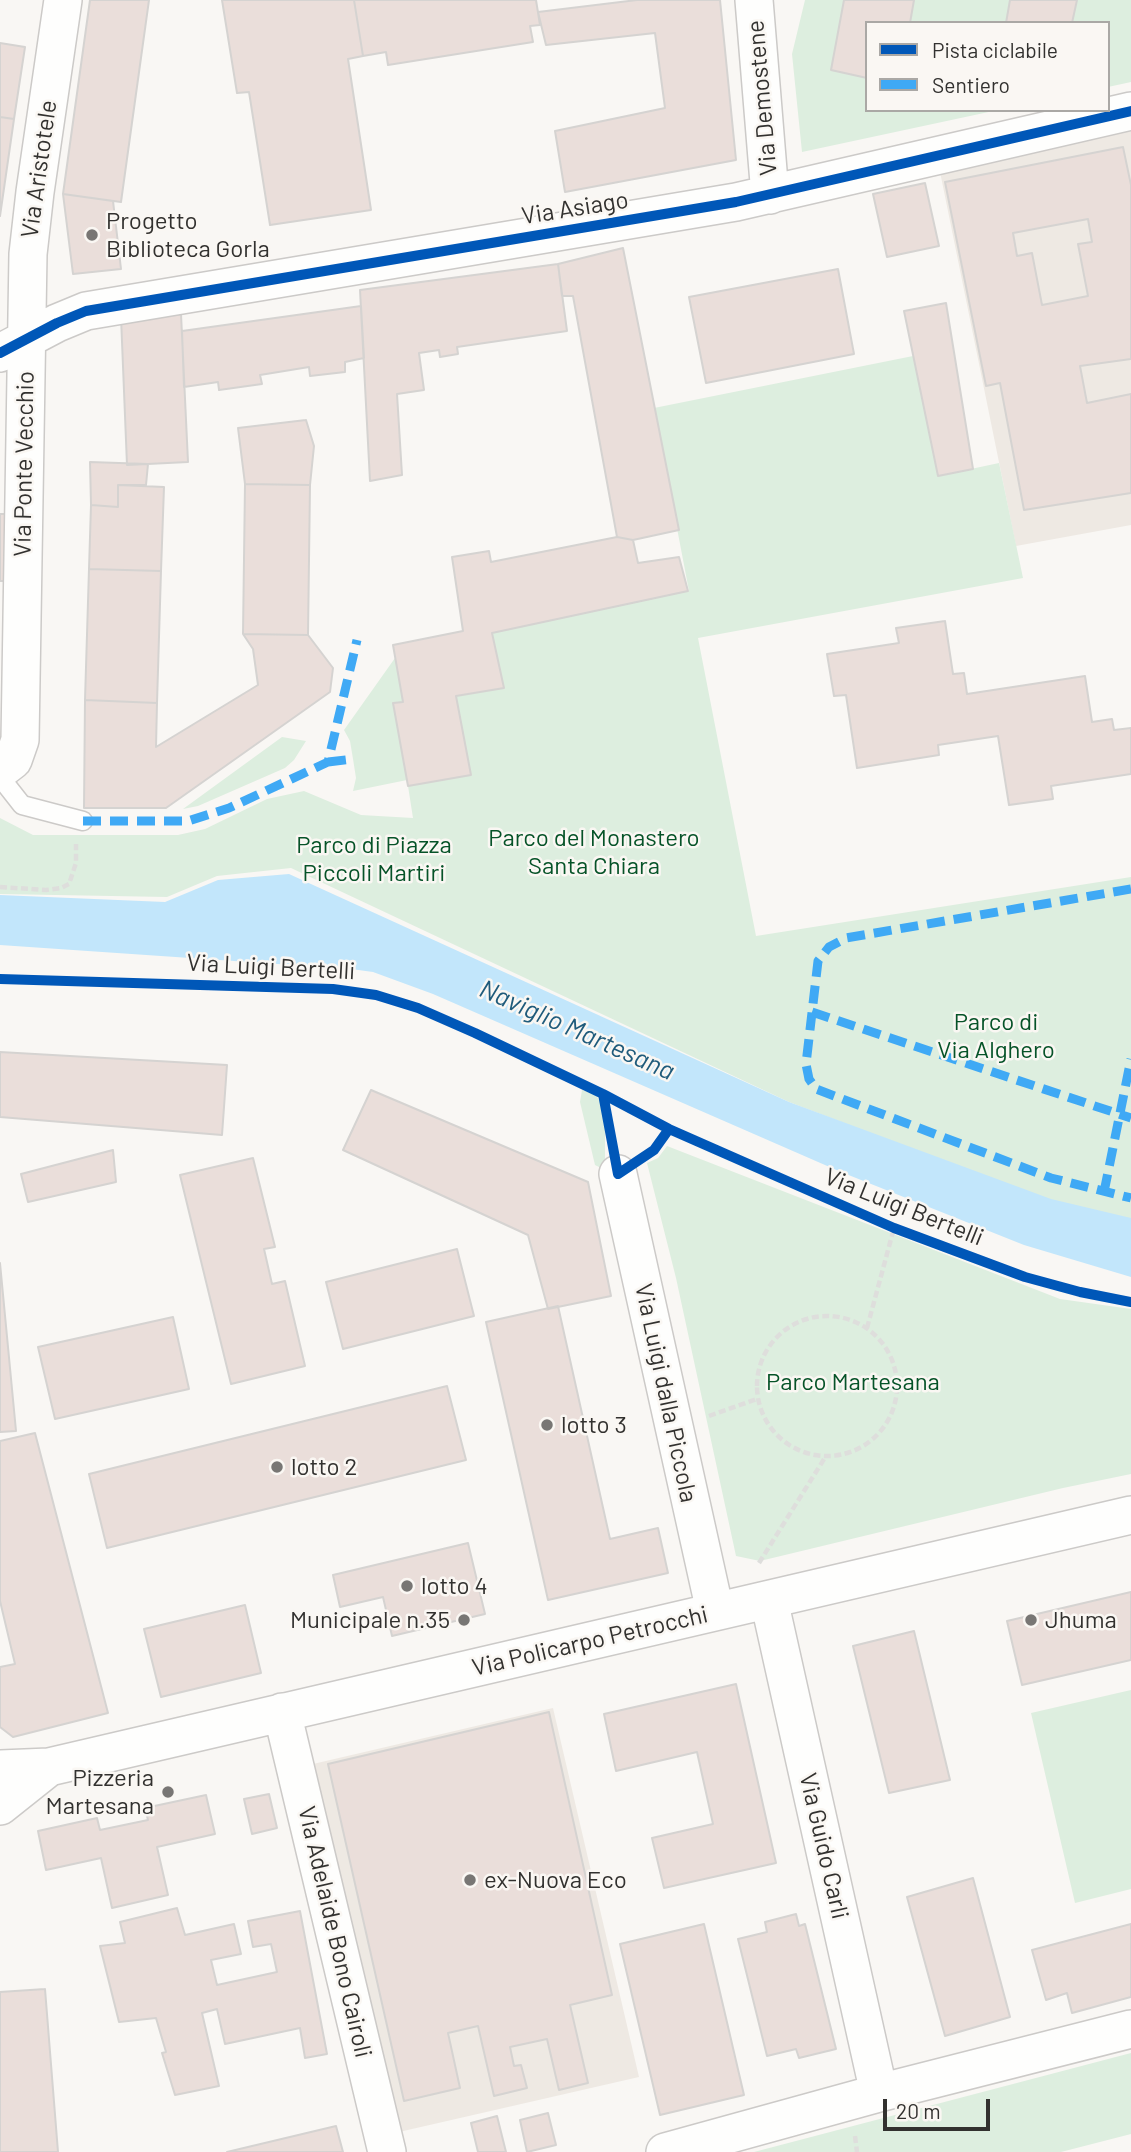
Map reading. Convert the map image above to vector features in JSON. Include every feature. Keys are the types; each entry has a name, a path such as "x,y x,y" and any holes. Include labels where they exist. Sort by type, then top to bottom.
{"street":[{"name":"Via Aristotele","path":"14,346 28,273 32,214 64,0"},
{"name":"Via Demostene","path":"754,0 770,195"},
{"name":"Via Asiago","path":"14,346 71,316 100,309 770,195 1131,111"},
{"name":"Via Ponte Vecchio","path":"0,770 13,760 20,740 14,346"},
{"name":"Via Luigi dalla Piccola","path":"618,1174 715,1611"},
{"name":"Via Policarpo Petrocchi","path":"0,1769 49,1767 1131,1515"},
{"name":"Via Guido Carli","path":"769,1600 880,2093"},
{"name":"Via Adelaide Bono Cairoli","path":"282,1712 387,2152"},
{"name":"Via Policarpo Petrocchi","path":"0,1806 49,1767"},
{"path":"665,2152 880,2093 1131,2029"}],"lane":[{"path":"0,777 22,805 79,821"}],"path":[{"path":"0,887 46,890 69,884 76,863 79,821"},
{"path":"867,1328 894,1228"},
{"path":"822,1316 846,1318 867,1328 883,1343 894,1363 897,1385 894,1407 884,1427 868,1443 848,1453 826,1456 802,1452 782,1440 766,1422 757,1399 757,1375 764,1353 779,1334 799,1321 822,1316"},
{"path":"674,1429 757,1399"},
{"path":"758,1563 826,1456"}],"shaded area":[{"path":"1131,111 1131,525 1016,546 937,157"},
{"name":"ex-Nuova Eco","path":"553,1708 639,2077 399,2132 313,1764"}],"green space":[{"path":"805,0 844,0 832,70 865,78 865,112 989,112 802,152 792,54"},
{"path":"914,0 1010,0 1006,21 910,21"},
{"path":"1077,0 1131,0 1131,82 1110,87 1110,21 1072,21"},
{"path":"913,356 938,476 999,463 1023,578 698,638 756,936 1131,877 1131,1222 1069,1209 789,1102 291,868 217,876 167,897 0,894 0,818 33,835 178,835 205,829 267,799 304,791 361,815 413,818 408,786 471,775 456,696 504,688 492,633 689,591 654,408"},
{"path":"395,658 403,702 393,704 407,780 353,791 356,778 350,741 344,730"},
{"path":"282,737 306,741 294,760 285,768 198,806 183,809"},
{"path":"582,1090 595,1093 602,1105 605,1119 605,1164 601,1168 595,1165 580,1102"},
{"name":"Parco Martesana","path":"667,1146 1060,1299 1131,1309 1131,1474 760,1561 736,1556 676,1278 647,1163 658,1158"},
{"path":"1131,1690 1131,1889 1075,1903 1031,1713"},
{"path":"1131,2053 1131,2134 1061,2152 754,2152"}],"water":[{"name":"Naviglio Martesana","path":"289,874 789,1102 1051,1199 1131,1218 1131,1277 1024,1245 841,1172 433,994 373,972 0,945 0,895 165,902 218,880"}],"building":[{"path":"90,0 149,0 121,202 63,194"},
{"path":"222,0 354,0 363,56 348,59 371,210 270,225 249,92 237,93"},
{"path":"354,0 536,0 540,25 530,26 533,42 388,65 386,52 363,56"},
{"path":"637,0 720,0 736,160 565,192 555,131 665,108 655,33 546,45 538,12"},
{"path":"844,0 914,0 910,21 865,21 865,78 831,70"},
{"path":"1010,0 1077,0 1072,21 1006,21"},
{"path":"0,43 25,47 14,119 0,117"},
{"path":"0,117 14,119 0,216"},
{"path":"1123,147 1131,185 1131,359 1080,366 1087,403 1131,394 1131,493 1024,510 1000,383 986,386 945,182","holes":["1088,219 1092,242 1078,244 1088,296 1042,305 1032,253 1017,256 1013,233"]},
{"path":"925,183 939,246 887,257 873,194"},
{"name":"Progetto Biblioteca Gorla","path":"63,194 113,201 121,269 73,274"},
{"path":"623,248 679,530 633,540 617,537 573,296 562,296 558,264"},
{"path":"558,264 567,331 457,347 458,354 440,357 439,350 419,353 424,390 397,394 402,475 370,481 360,290"},
{"path":"838,269 854,354 706,383 689,297"},
{"path":"946,303 973,469 938,476 904,311"},
{"path":"361,306 364,358 345,362 345,372 310,376 309,367 260,375 262,384 219,390 218,382 184,387 182,331"},
{"path":"181,314 188,462 127,465 121,317"},
{"path":"306,420 314,446 310,485 245,484 238,428"},
{"path":"90,462 148,464 146,485 118,485 118,507 91,505"},
{"path":"245,484 310,485 308,635 243,634"},
{"path":"118,485 164,487 161,571 89,569 91,505 118,507"},
{"path":"0,514 6,514 4,581 0,581"},
{"path":"617,537 633,540 638,563 679,557 688,591 492,633 504,688 456,696 471,775 408,786 393,703 403,702 393,645 463,631 452,557 489,551 491,562"},
{"path":"89,569 161,571 157,703 85,700"},
{"path":"945,621 953,674 964,673 967,694 1085,676 1092,722 1112,719 1114,730 1131,728 1131,774 1051,786 1053,799 1009,805 998,736 938,745 939,755 857,768 846,695 834,696 827,654 899,643 896,628"},
{"path":"243,634 308,635 333,668 330,692 166,808 84,808 85,700 157,703 156,747 258,685 253,649"},
{"path":"0,1052 227,1065 222,1135 0,1117"},
{"path":"371,1090 588,1182 611,1296 548,1309 528,1235 343,1150"},
{"path":"113,1150 116,1182 28,1202 21,1174"},
{"path":"253,1158 275,1247 264,1249 272,1284 285,1281 305,1366 231,1384 180,1175"},
{"path":"457,1249 474,1316 343,1349 326,1282"},
{"path":"0,1263 16,1431 0,1432"},
{"name":"lotto 3","path":"558,1306 610,1539 658,1528 668,1573 548,1600 486,1322"},
{"path":"173,1317 189,1389 55,1419 38,1347"},
{"name":"lotto 2","path":"447,1386 466,1460 107,1548 89,1474"},
{"path":"35,1433 108,1713 13,1737 0,1727 0,1667 15,1664 0,1601 0,1441"},
{"name":"lotto 4","path":"468,1543 485,1614 392,1636 383,1597 340,1607 333,1575"},
{"path":"1131,1592 1131,1660 1022,1685 1007,1621"},
{"path":"245,1605 261,1673 161,1697 144,1629"},
{"path":"914,1631 950,1780 889,1793 853,1646"},
{"path":"736,1684 776,1863 664,1888 652,1838 713,1824 697,1752 616,1771 604,1714"},
{"name":"ex-Nuova Eco","path":"549,1712 612,1995 570,2005 588,2083 559,2090 547,2039 510,2047 514,2066 521,2065 527,2088 494,2096 478,2026 448,2033 460,2088 404,2101 328,1764"},
{"path":"269,1794 277,1828 252,1834 244,1799"},
{"path":"206,1795 215,1834 157,1847 168,1895 112,1908 101,1858 46,1870 38,1831 97,1818 100,1830 148,1820 145,1808"},
{"path":"973,1878 1010,2017 945,2036 907,1897"},
{"path":"177,1908 185,1935 234,1924 241,1954 211,1960 217,1985 277,1972 271,1944 253,1947 248,1921 300,1911 327,2054 305,2058 300,2028 225,2044 217,2009 202,2013 219,2086 175,2095 162,2053 166,2052 156,2018 119,2022 100,1946 125,1943 120,1922"},
{"path":"796,1914 799,1926 805,1924 836,2049 799,2058 796,2049 767,2056 738,1939 767,1932 765,1922"},
{"path":"704,1924 744,2095 660,2115 620,1944"},
{"path":"1131,1924 1131,1997 1072,2013 1067,1993 1046,2000 1032,1950"},
{"path":"45,1989 58,2152 0,2152 0,1992"},
{"path":"548,2113 556,2145 527,2152 520,2120"},
{"path":"497,2116 506,2152 478,2152 471,2123"},
{"path":"336,2126 343,2152 227,2152"}],"marked path":[{"path":"83,821 188,821 229,808 328,762 357,640"},
{"path":"328,762 353,759"},
{"path":"1131,889 846,938 829,947 818,961 806,1064 809,1079 816,1089 1051,1178 1131,1198"},
{"path":"812,1012 1131,1118"},
{"path":"1104,1192 1131,1059"}],"cycle path":[{"path":"0,353 86,311 736,202 1131,111"},
{"name":"Via Luigi Bertelli","path":"0,979 333,989 376,995 418,1008 475,1033 669,1129 894,1228 1025,1277 1131,1302"},
{"path":"603,1094 618,1174 654,1150 669,1129"}],"place":[{"name":"Progetto Biblioteca Gorla","path":"92,235"},
{"name":"lotto 3","path":"547,1425"},
{"name":"lotto 2","path":"277,1467"},
{"name":"lotto 4","path":"407,1586"},
{"name":"Municipale n.35","path":"464,1620"},
{"name":"Jhuma","path":"1031,1620"},
{"name":"Pizzeria Martesana","path":"168,1792"},
{"name":"ex-Nuova Eco","path":"470,1880"}],"park label":[{"name":"Parco del Monastero Santa Chiara","path":"594,852"},
{"name":"Parco di Piazza Piccoli Martiri","path":"374,859"},
{"name":"Parco di Via Alghero","path":"996,1036"}]}
